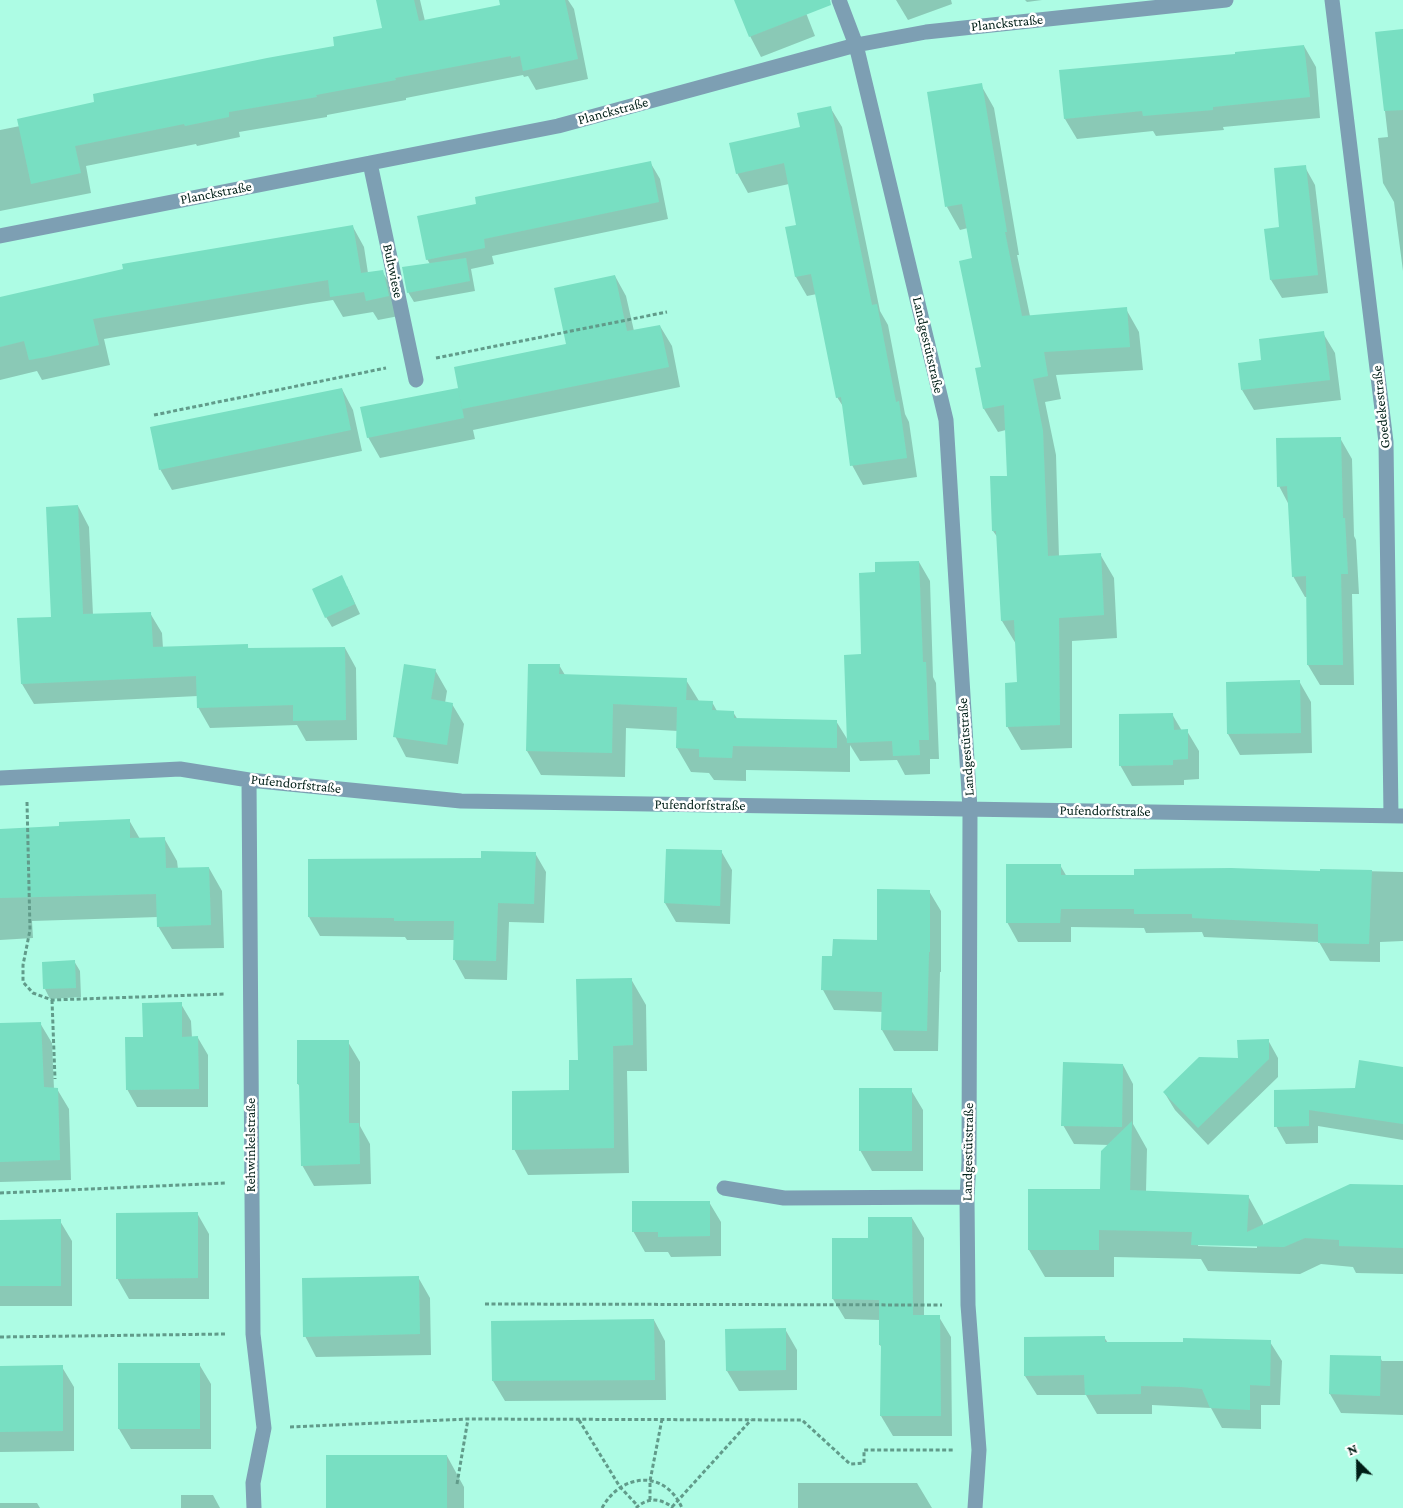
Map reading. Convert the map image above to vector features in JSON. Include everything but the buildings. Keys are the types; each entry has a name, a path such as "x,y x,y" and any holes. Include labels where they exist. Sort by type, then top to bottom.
{"street":[{"name":"Landgestütstraße","path":"838,0 856,45 946,420 970,809 969,1163 967,1197 968,1305 979,1450 975,1508"},
{"name":"Planckstraße","path":"0,236 558,126 856,45 926,32 1226,0"},
{"name":"Goedekestraße","path":"1332,0 1386,442 1397,816"},
{"name":"Bultwiese","path":"370,163 416,380"},
{"name":"Pufendorfstraße","path":"0,778 180,769 249,780 461,801 1397,816"},
{"name":"Rehwinkelstraße","path":"249,780 252,1334 264,1428 253,1483 254,1508"},
{"path":"724,1188 784,1198 967,1197"}],"path":[{"path":"26,776 30,930 23,964 23,982 33,993 52,1000 250,992"},
{"path":"52,1000 55,1078"},
{"path":"0,1193 252,1182"},
{"path":"485,1304 968,1305"},
{"path":"0,1337 252,1334"},
{"path":"264,1428 468,1419 802,1420 850,1464 864,1463 864,1450 979,1450"},
{"path":"457,1484 468,1419"},
{"path":"579,1419 620,1487 637,1507 650,1500 658,1500 666,1502 673,1508 751,1419"},
{"path":"650,1500 650,1481 662,1419"},
{"path":"602,1508 609,1496 620,1487 639,1480 650,1481 671,1491 679,1500 682,1508"}]}
